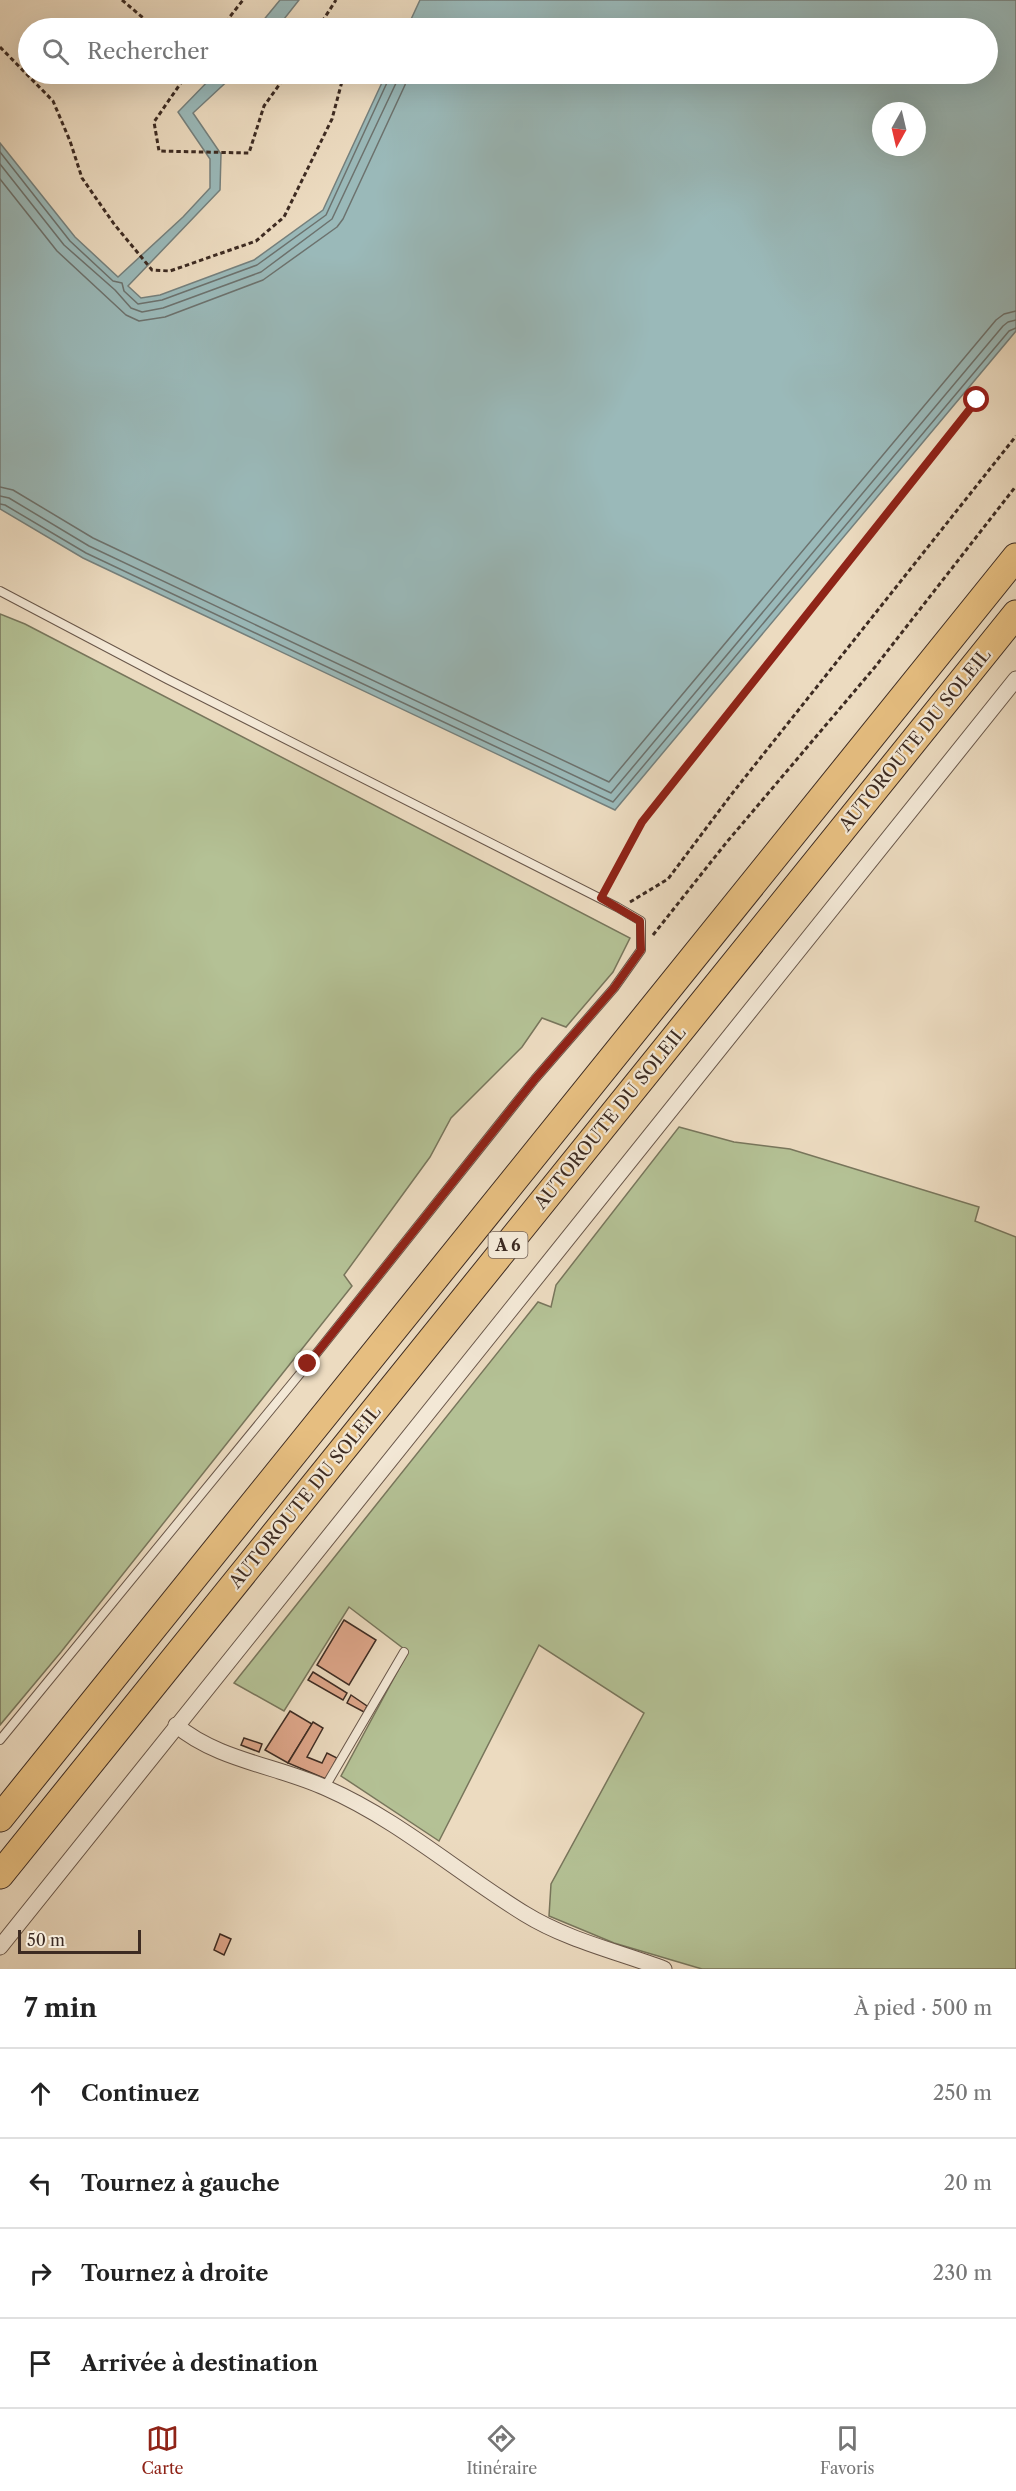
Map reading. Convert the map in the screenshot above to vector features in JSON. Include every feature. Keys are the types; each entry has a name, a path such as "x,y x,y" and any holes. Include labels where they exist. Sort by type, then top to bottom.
{"highway":[{"name":"AUTOROUTE DU SOLEIL","path":"0,1818 1016,557"},
{"name":"AUTOROUTE DU SOLEIL","path":"0,1875 1016,614"}],"street":[{"path":"0,1947 183,1730 1016,679"},
{"path":"183,1730 220,1750 326,1787 374,1812 526,1915 567,1933 664,1969"}],"lane":[{"path":"0,591 167,679 601,898 640,921 641,950 614,988 535,1079 308,1364 0,1740"},
{"path":"326,1787 404,1652"}],"path":[{"path":"122,0 143,18"},
{"path":"229,18 243,0"},
{"path":"325,18 336,0"},
{"path":"0,47 18,65"},
{"path":"36,84 53,101 70,141 82,178 114,224 152,270 170,271 256,241 284,217 332,118 341,84"},
{"path":"180,84 154,122 159,151 249,153 264,106 280,84"},
{"path":"601,898 642,822 977,400"},
{"path":"617,907 639,898 668,879 731,795 1016,436"},
{"path":"641,950 726,843 876,667 1016,486"}],"green space":[{"path":"0,614 25,624 630,938 613,972 566,1027 542,1018 522,1047 451,1118 430,1157 344,1275 352,1286 61,1652 0,1725"},
{"path":"679,1127 734,1142 790,1149 979,1207 975,1221 1016,1237 1016,1969 702,1969 614,1943 549,1916 551,1884 644,1713 539,1645 439,1841 341,1776 408,1652 349,1607 284,1711 234,1683 538,1302 551,1307 556,1285"}],"water":[{"path":"280,0 299,0 285,18 265,18"},
{"path":"420,0 1016,0 1016,331 615,810 83,558 0,509 0,143 75,237 118,277 183,217 210,188 210,159 178,112 205,84 224,84 193,113 221,154 220,190 128,286 141,298 160,295 254,260 323,210 381,84 998,84 998,18 412,18"}],"building":[{"path":"344,1620 376,1640 349,1685 317,1665"},
{"path":"313,1672 347,1693 343,1700 308,1680"},
{"path":"351,1695 367,1706 364,1712 347,1703"},
{"path":"290,1711 312,1724 288,1763 265,1750"},
{"path":"313,1722 323,1728 307,1757 322,1763 327,1753 337,1758 326,1779 288,1763"},
{"path":"244,1738 262,1744 259,1752 241,1745"},
{"path":"220,1934 231,1939 224,1955 214,1950"}],"route":[{"path":"308,1364 535,1079 614,988 641,950 640,921 601,898 642,822 977,400"}]}
